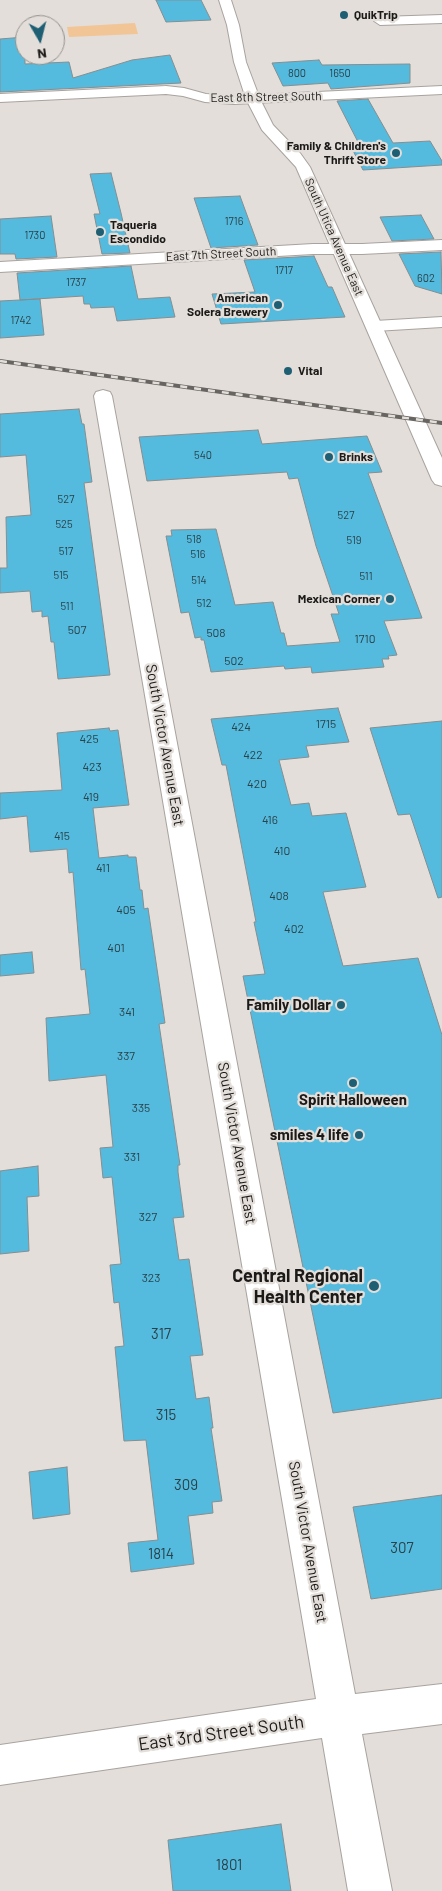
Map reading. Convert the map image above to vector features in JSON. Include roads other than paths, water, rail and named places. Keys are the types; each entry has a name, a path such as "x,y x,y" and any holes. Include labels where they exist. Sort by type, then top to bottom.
{"street":[{"name":"South Utica Avenue East","path":"225,0 233,25 240,62 253,99 267,127 300,162 375,326 442,480"},
{"path":"380,21 442,19"},
{"name":"East 8th Street South","path":"0,98 166,90 221,100 442,90"},
{"name":"East 7th Street South","path":"0,267 442,245"},
{"path":"375,326 442,322"},
{"name":"South Victor Avenue East","path":"103,396 370,1891"},
{"name":"East 3rd Street South","path":"0,1765 339,1716 442,1704"}],"railway":[{"path":"0,361 442,423"}],"place":[{"name":"QuikTrip","path":"344,15"},
{"name":"Family & Children's Thrift Store","path":"396,153"},
{"name":"Taqueria Escondido","path":"100,232"},
{"name":"American Solera Brewery","path":"278,305"},
{"name":"Vital","path":"288,371"},
{"name":"Brinks","path":"329,457"},
{"name":"Mexican Corner","path":"390,599"},
{"name":"Family Dollar","path":"341,1005"},
{"name":"Spirit Halloween","path":"353,1083"},
{"name":"smiles 4 life","path":"359,1135"},
{"name":"Central Regional Health Center","path":"374,1286"}]}
